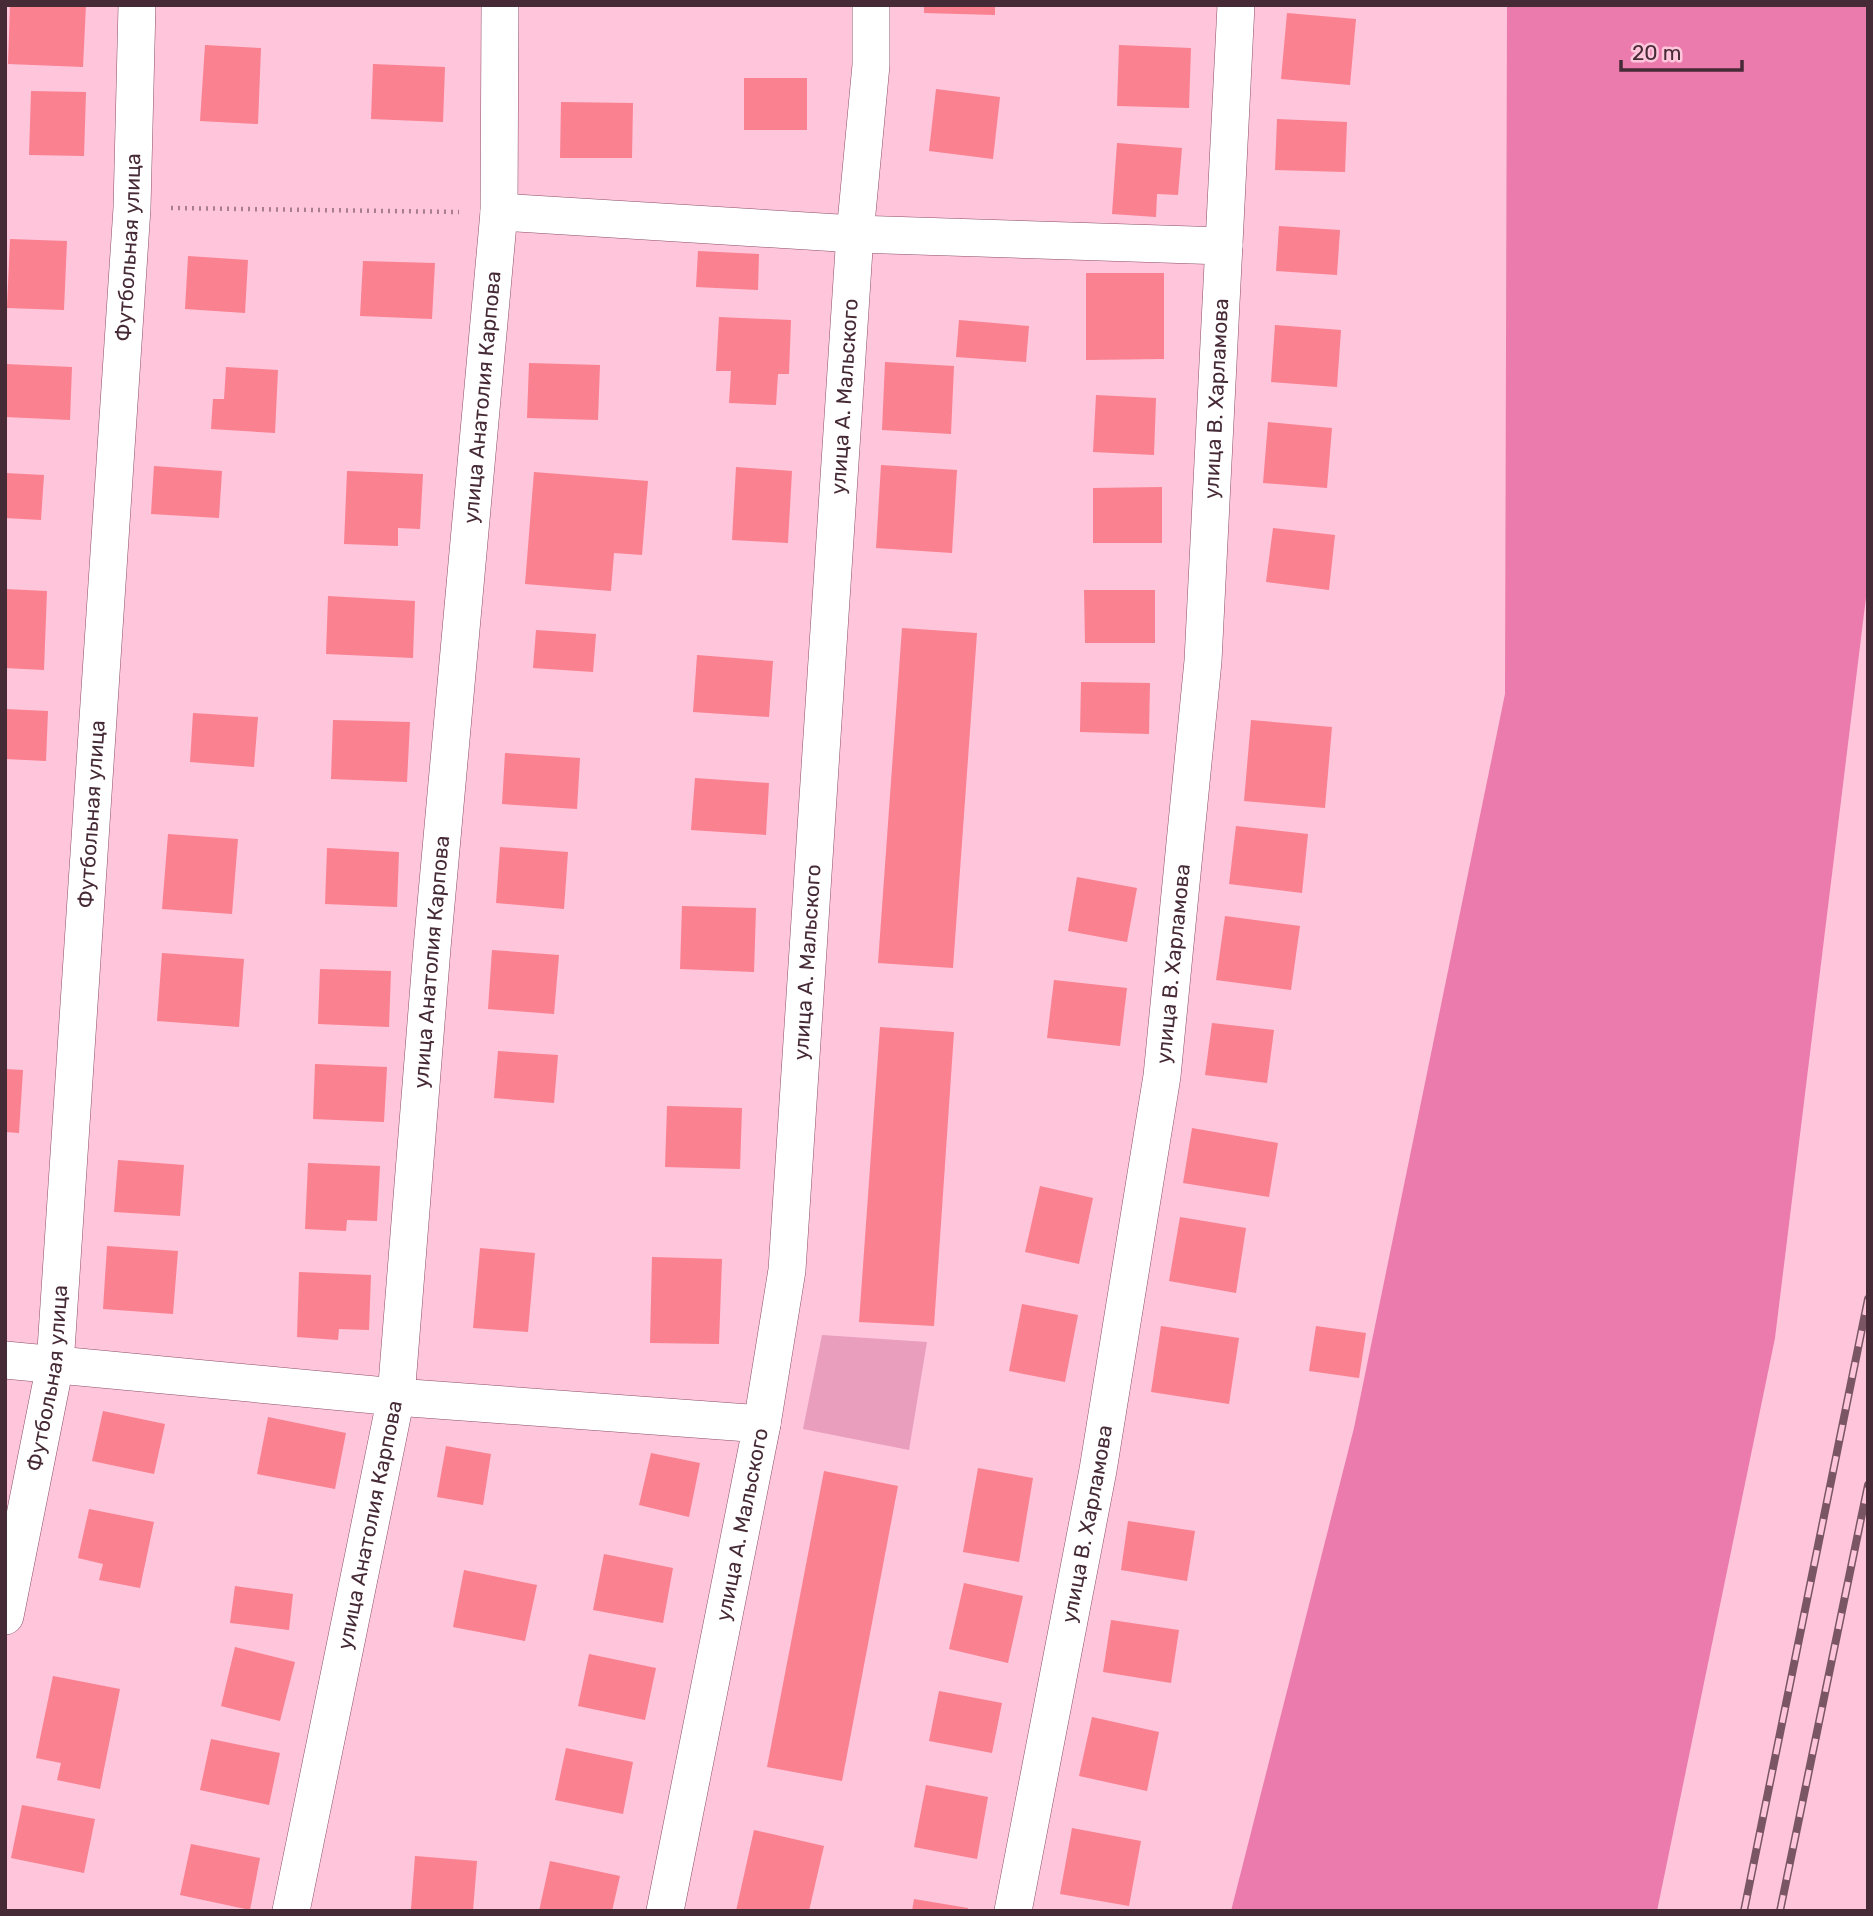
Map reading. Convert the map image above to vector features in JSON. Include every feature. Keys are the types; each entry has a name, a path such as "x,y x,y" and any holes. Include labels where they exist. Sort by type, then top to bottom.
{"street":[{"name":"Футбольная улица","path":"5,1616 55,1365 132,208 137,5"},
{"name":"улица Анатолия Карпова","path":"291,1911 396,1397 432,948 499,212 500,5"},
{"name":"улица А. Мальского","path":"665,1911 762,1424 787,1270 855,234 871,65 871,5"},
{"name":"улица В. Харламова","path":"1013,1911 1098,1470 1162,1076 1203,661 1236,5"},
{"path":"499,212 855,234 1224,246"},
{"path":"5,1360 396,1397 762,1424"}],"path":[{"path":"132,208 499,212"}],"shaded area":[{"path":"1507,5 1868,5 1868,581 1775,1338 1657,1911 1231,1911 1354,1428 1505,694"},
{"path":"822,1335 927,1342 909,1450 803,1429"}],"building":[{"path":"10,5 86,5 83,67 8,64"},
{"path":"924,5 995,5 995,15 924,13"},
{"path":"1287,13 1356,19 1350,85 1281,79"},
{"path":"205,45 261,48 258,124 200,121"},
{"path":"1119,45 1191,48 1189,108 1117,106"},
{"path":"373,64 445,67 443,122 371,119"},
{"path":"744,78 807,78 807,130 744,130"},
{"path":"936,89 1000,97 993,159 929,151"},
{"path":"31,91 86,92 84,156 29,155"},
{"path":"561,102 633,103 632,158 560,158"},
{"path":"1277,119 1347,122 1345,172 1275,170"},
{"path":"1117,143 1182,148 1178,195 1157,194 1156,217 1112,214"},
{"path":"1279,226 1340,230 1337,275 1276,271"},
{"path":"10,239 67,241 64,310 7,308"},
{"path":"698,251 759,254 758,290 696,287"},
{"path":"188,256 248,260 245,313 185,309"},
{"path":"363,261 435,263 432,319 360,316"},
{"path":"1086,273 1164,273 1164,359 1086,360"},
{"path":"719,317 791,320 789,374 778,374 776,405 729,403 731,371 716,371"},
{"path":"959,320 1029,326 1026,362 956,357"},
{"path":"1275,325 1341,330 1337,387 1271,382"},
{"path":"885,362 954,366 951,434 882,430"},
{"path":"529,363 600,365 598,420 527,418"},
{"path":"5,364 72,367 70,420 5,417"},
{"path":"226,367 278,370 275,433 211,429 213,399 224,399"},
{"path":"1096,395 1156,398 1154,455 1093,452"},
{"path":"1268,422 1332,428 1327,488 1263,483"},
{"path":"881,465 957,470 952,553 876,548"},
{"path":"154,466 222,471 219,518 151,514"},
{"path":"736,467 792,471 788,543 732,540"},
{"path":"347,471 423,474 420,529 398,528 398,546 344,544"},
{"path":"534,472 648,481 642,555 614,553 611,591 525,584"},
{"path":"5,473 44,475 41,520 5,518"},
{"path":"1162,487 1162,543 1093,543 1093,488"},
{"path":"1273,528 1335,535 1329,590 1266,582"},
{"path":"5,589 47,591 44,670 5,668"},
{"path":"1084,590 1155,590 1155,643 1085,643"},
{"path":"328,596 415,601 413,658 326,654"},
{"path":"902,628 977,633 953,968 878,963"},
{"path":"536,630 596,634 593,672 533,668"},
{"path":"697,655 773,661 769,717 693,712"},
{"path":"1081,682 1150,683 1149,734 1080,732"},
{"path":"5,709 48,711 46,761 5,759"},
{"path":"193,713 258,717 254,767 190,762"},
{"path":"333,720 410,722 407,782 331,779"},
{"path":"1251,720 1332,727 1325,808 1244,801"},
{"path":"505,753 580,758 577,809 502,804"},
{"path":"695,778 769,783 766,835 691,830"},
{"path":"1236,826 1308,834 1302,893 1229,884"},
{"path":"168,834 238,839 232,914 162,909"},
{"path":"500,847 568,852 564,909 496,903"},
{"path":"327,848 399,852 397,907 325,904"},
{"path":"1077,877 1137,888 1127,942 1068,931"},
{"path":"682,906 756,908 754,972 680,969"},
{"path":"1225,916 1300,926 1291,990 1216,980"},
{"path":"492,950 559,955 554,1014 488,1009"},
{"path":"162,953 244,959 239,1027 157,1021"},
{"path":"320,969 391,971 389,1027 318,1024"},
{"path":"1054,980 1127,988 1120,1046 1047,1038"},
{"path":"1212,1023 1274,1030 1267,1083 1205,1075"},
{"path":"880,1027 954,1032 934,1326 859,1322"},
{"path":"498,1051 558,1055 554,1103 494,1098"},
{"path":"315,1064 387,1067 384,1122 313,1119"},
{"path":"5,1069 23,1070 19,1133 5,1132"},
{"path":"667,1106 742,1108 740,1169 665,1167"},
{"path":"1192,1128 1278,1143 1269,1197 1183,1183"},
{"path":"118,1160 184,1165 180,1216 114,1212"},
{"path":"308,1163 380,1166 377,1221 347,1220 346,1231 305,1229"},
{"path":"1040,1186 1093,1198 1079,1264 1025,1252"},
{"path":"1180,1217 1246,1228 1236,1293 1169,1281"},
{"path":"107,1246 178,1251 173,1314 103,1309"},
{"path":"480,1248 535,1253 528,1332 473,1328"},
{"path":"652,1257 722,1259 719,1344 650,1343"},
{"path":"299,1272 371,1275 369,1330 339,1329 338,1340 297,1337"},
{"path":"1022,1304 1078,1315 1065,1382 1009,1371"},
{"path":"1161,1326 1239,1338 1229,1404 1151,1392"},
{"path":"1316,1326 1366,1333 1359,1378 1309,1371"},
{"path":"103,1411 165,1424 154,1474 92,1461"},
{"path":"268,1417 346,1433 335,1489 257,1474"},
{"path":"446,1446 491,1454 483,1505 437,1497"},
{"path":"651,1453 700,1463 689,1517 639,1505"},
{"path":"978,1468 1033,1478 1019,1562 963,1552"},
{"path":"824,1471 898,1486 842,1781 767,1767"},
{"path":"89,1509 154,1522 140,1588 99,1580 103,1564 78,1558"},
{"path":"1128,1521 1195,1531 1187,1581 1121,1570"},
{"path":"604,1554 673,1568 663,1623 593,1610"},
{"path":"464,1570 537,1585 525,1641 453,1627"},
{"path":"964,1583 1023,1596 1008,1663 949,1649"},
{"path":"235,1586 293,1594 289,1630 230,1623"},
{"path":"1111,1620 1179,1630 1171,1683 1103,1672"},
{"path":"235,1647 295,1662 280,1721 221,1706"},
{"path":"589,1654 656,1668 645,1720 578,1706"},
{"path":"53,1676 120,1689 100,1789 57,1780 61,1763 36,1758"},
{"path":"939,1691 1002,1703 992,1753 929,1741"},
{"path":"1092,1717 1159,1732 1147,1791 1079,1776"},
{"path":"211,1739 280,1753 269,1805 200,1790"},
{"path":"566,1748 633,1762 623,1814 555,1800"},
{"path":"926,1785 988,1797 977,1859 914,1847"},
{"path":"22,1805 95,1819 84,1873 11,1858"},
{"path":"1072,1828 1141,1841 1129,1906 1060,1894"},
{"path":"754,1830 824,1846 809,1911 736,1911"},
{"path":"191,1844 260,1858 250,1910 180,1895"},
{"path":"415,1856 477,1861 473,1911 411,1909"},
{"path":"550,1861 620,1876 612,1911 539,1911"},
{"path":"914,1899 968,1908 968,1911 912,1911"}],"railway":[{"path":"1744,1911 1868,1299"},
{"path":"1780,1911 1868,1485"}]}
